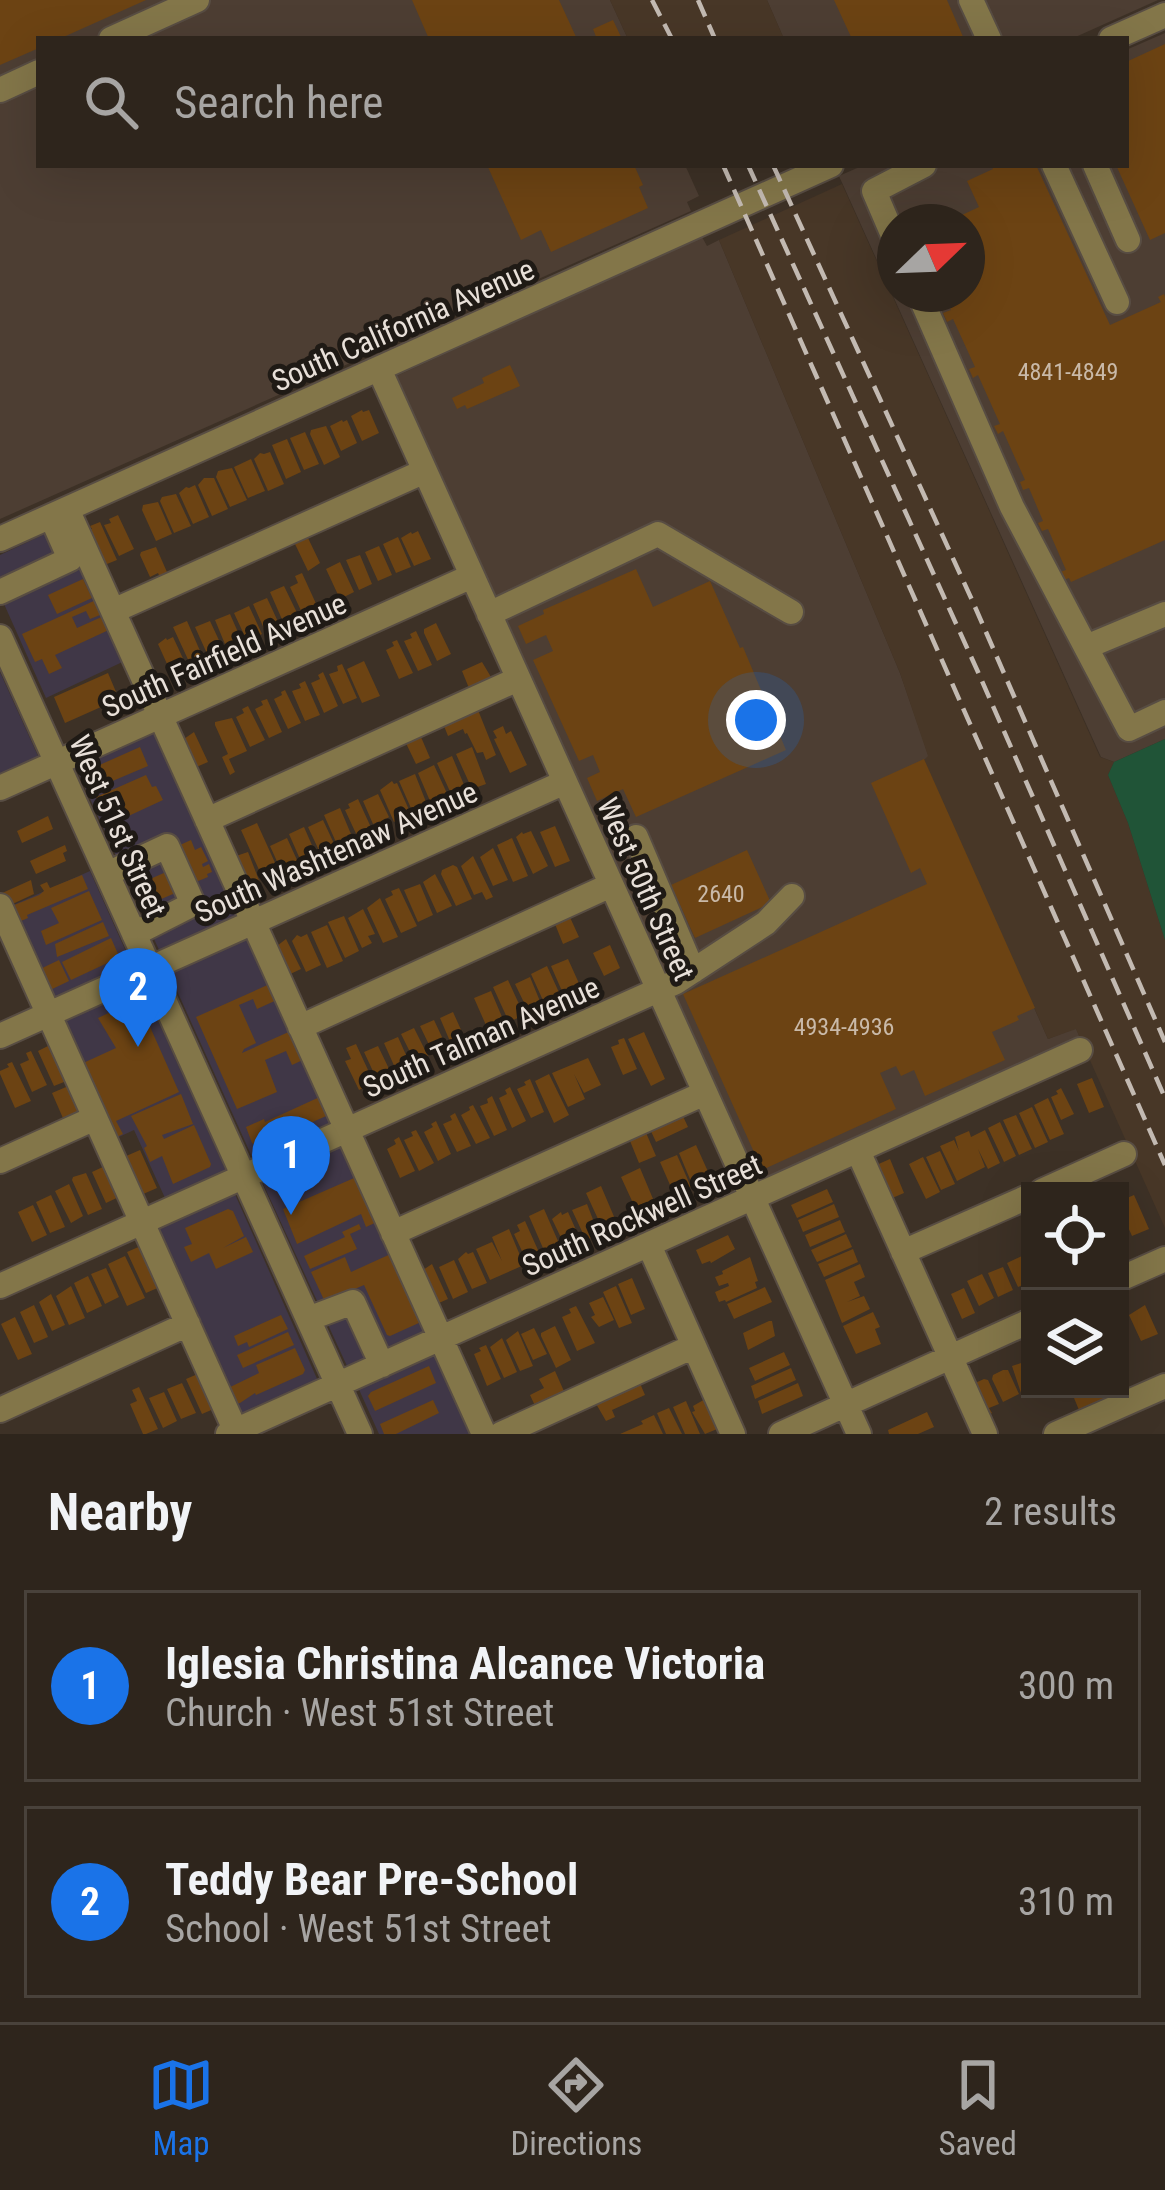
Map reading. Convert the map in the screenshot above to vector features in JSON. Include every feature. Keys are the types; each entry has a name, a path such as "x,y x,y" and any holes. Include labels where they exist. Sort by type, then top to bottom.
{"street":[{"path":"118,36 197,0"},
{"path":"971,0 988,36"},
{"path":"1118,36 1165,15"},
{"path":"0,89 36,73"},
{"name":"South California Avenue","path":"0,539 823,168"},
{"path":"874,176 910,168"},
{"path":"1055,168 1117,302"},
{"path":"1096,168 1128,240"},
{"path":"927,312 1012,507 1129,729 1165,712"},
{"name":"West 50th Street","path":"379,369 859,1434"},
{"path":"113,611 424,471"},
{"path":"0,592 70,559 59,513"},
{"path":"59,513 113,611 484,1434"},
{"path":"489,614 658,534 791,612"},
{"name":"South Fairfield Avenue","path":"0,788 472,576"},
{"path":"1086,647 1165,614"},
{"name":"West 51st Street","path":"0,637 360,1434"},
{"path":"207,820 518,679"},
{"name":"South Washtenaw Avenue","path":"0,1036 565,782"},
{"path":"636,837 693,971"},
{"path":"107,874 166,846 193,904 134,934"},
{"path":"300,1027 611,885"},
{"name":"South Talman Avenue","path":"0,1286 659,990 766,923 792,896"},
{"path":"1,909 233,1433"},
{"path":"174,914 192,950"},
{"name":"South Rockwell Street","path":"233,1433 1080,1050"},
{"path":"393,1233 705,1093"},
{"path":"0,1161 95,1118"},
{"path":"859,1151 985,1434"},
{"path":"1062,1182 1124,1154"},
{"path":"903,1252 1021,1200"},
{"path":"649,1245 733,1434"},
{"path":"1129,1275 1165,1258"},
{"path":"308,1319 353,1302 382,1365"},
{"path":"0,1410 188,1324"},
{"path":"782,1434 1021,1325"},
{"path":"501,1434 694,1346"},
{"path":"1056,1434 1165,1387"}],"shaded area":[{"path":"0,0 610,0 627,36 36,36 36,168 686,168 699,196 687,202 691,211 0,519"},
{"path":"610,0 767,0 783,36 627,36"},
{"path":"767,0 1158,0 1078,36 783,36"},
{"path":"1165,33 1165,739 1114,762 1101,757 900,312 985,312 985,204 877,204 877,260 839,176 857,168 1129,168 1129,49"},
{"path":"842,184 877,262 877,312 900,312 1100,757 1114,762 1108,775 1165,940 1165,1228 1076,1029 1048,1039 924,760 928,756 900,673 719,240"},
{"path":"702,237 707,246 719,240 900,673 929,757 924,760 1048,1039 1076,1028 1080,1038 756,1183 392,378"},
{"path":"72,521 133,657 46,698 0,595 0,555"},
{"path":"0,672 39,758 0,775"},
{"path":"164,724 249,912 160,952 75,766"},
{"path":"90,871 132,965 44,1005 2,910"},
{"path":"257,931 342,1121 253,1159 168,971"},
{"path":"141,983 227,1173 165,1198 134,1130 106,1143 52,1022"},
{"path":"350,1137 435,1327 347,1366 260,1177"},
{"path":"234,1192 318,1381 231,1419 145,1230"},
{"path":"444,1346 484,1434 379,1434 357,1385"}],"green space":[{"path":"1165,739 1165,940 1108,775 1114,762"}],"building":[{"path":"0,0 146,0 66,36 36,36 36,49 0,65"},
{"path":"412,0 559,0 576,36 428,36"},
{"path":"834,0 947,0 963,36 851,36"},
{"path":"613,20 621,36 596,36 593,29"},
{"path":"1165,44 1165,233 1150,240 1117,168 1129,168 1129,61"},
{"path":"488,168 635,168 648,208 551,252 541,230 521,240"},
{"path":"992,168 1037,168 1110,325 1165,297 1165,540 1071,582 1060,572 1066,570 1048,529 1042,531 1038,523 1043,521 1029,488 1023,490 1020,482 1025,480 1003,431 998,434 994,426 1000,424 978,375 973,378 969,369 975,367 953,319 947,322 943,313 985,312 985,204 978,204 967,181"},
{"path":"510,365 520,386 457,409 452,398"},
{"path":"369,410 379,433 362,441 351,416"},
{"path":"347,420 357,443 341,451 330,426"},
{"path":"326,426 340,457 324,465 310,434"},
{"path":"305,432 319,464 304,470 290,438"},
{"path":"287,439 301,472 286,479 272,445"},
{"path":"270,452 284,484 268,491 254,459"},
{"path":"251,459 265,491 248,498 234,467"},
{"path":"232,468 247,500 230,507 216,477 218,471"},
{"path":"204,478 214,478 228,509 212,516 198,485"},
{"path":"195,485 209,517 193,524 179,493"},
{"path":"176,494 191,526 174,533 160,501"},
{"path":"158,502 172,534 156,541 142,510 143,505"},
{"path":"118,515 134,549 119,556 104,525"},
{"path":"100,522 117,560 102,566 89,530"},
{"path":"418,531 431,559 414,566 401,538"},
{"path":"398,537 411,567 396,573 383,544"},
{"path":"308,538 320,563 308,571 295,544"},
{"path":"379,546 392,575 378,581 365,552"},
{"path":"156,547 170,579 162,582 158,573 150,577 140,555"},
{"path":"360,555 372,584 359,590 346,560"},
{"path":"340,562 354,592 340,599 326,569"},
{"path":"636,569 653,607 710,581 786,750 636,817 623,789 597,801 587,778 600,772 593,755 579,761 533,660 553,651 546,635 526,644 518,626"},
{"path":"302,573 318,608 303,615 290,587"},
{"path":"83,579 92,598 57,614 48,595"},
{"path":"284,586 299,617 284,624 270,592"},
{"path":"267,598 280,626 266,633 253,604"},
{"path":"98,599 105,613 90,619 86,611 72,617 77,628 106,615 113,628 55,655 62,668 49,674 42,659 35,662 22,634"},
{"path":"249,606 262,634 247,641 234,613"},
{"path":"230,614 244,646 238,649 227,649 215,620"},
{"path":"187,621 204,660 191,666 173,627"},
{"path":"210,621 224,651 209,658 195,627"},
{"path":"436,623 451,654 437,661 424,633"},
{"path":"416,631 432,665 418,671 404,641"},
{"path":"173,637 187,667 172,675 158,644"},
{"path":"397,640 413,673 399,679 386,650"},
{"path":"364,661 380,696 362,703 347,669"},
{"path":"482,662 494,682 471,693 462,671"},
{"path":"342,664 357,698 343,704 329,674"},
{"path":"323,672 338,706 324,713 311,683"},
{"path":"108,673 119,699 65,723 54,697"},
{"path":"305,681 320,715 305,721 292,691"},
{"path":"285,690 301,723 288,729 274,699"},
{"path":"267,699 282,732 269,738 255,709"},
{"path":"476,705 496,755 486,760 463,729 448,736 442,721"},
{"path":"248,706 265,740 250,747 236,717"},
{"path":"232,718 247,751 229,759 235,772 230,775 222,757 228,754 215,722"},
{"path":"503,726 506,734 511,731 527,765 510,773 494,739 493,731"},
{"path":"418,730 430,758 416,764 403,737"},
{"path":"194,732 208,762 194,768 181,741"},
{"path":"140,747 148,766 93,786 86,771"},
{"path":"472,747 486,784 472,789 456,754"},
{"path":"452,756 467,792 453,798 437,763"},
{"path":"924,759 1035,1008 992,1032 1005,1060 925,1096 914,1070 901,1076 896,1066 880,1073 896,1109 762,1170 683,994 927,884 920,868 911,873 871,783"},
{"path":"434,765 450,800 433,808 418,773"},
{"path":"415,774 430,812 418,817 399,781"},
{"path":"146,775 163,800 109,825 96,797"},
{"path":"392,781 410,812 394,822 380,790"},
{"path":"378,794 389,817 373,824 363,801"},
{"path":"358,799 374,834 359,840 345,810"},
{"path":"340,808 356,846 350,848 339,849 324,815"},
{"path":"48,816 53,829 22,843 17,831"},
{"path":"323,820 337,850 322,857 308,827"},
{"path":"257,823 281,876 265,883 241,830"},
{"path":"555,826 570,861 555,867 540,832"},
{"path":"304,827 318,859 303,866 289,834"},
{"path":"531,831 548,866 533,874 516,837"},
{"path":"287,838 302,871 285,879 270,846"},
{"path":"512,838 528,876 513,882 497,845"},
{"path":"191,840 208,861 203,867 209,864 212,872 186,886 169,850"},
{"path":"65,845 66,861 36,874 30,861"},
{"path":"493,848 508,880 493,886 480,857"},
{"path":"747,850 771,903 695,938 671,885"},
{"path":"248,852 262,888 249,894 233,857"},
{"path":"473,856 493,897 486,900 482,892 474,895 461,866"},
{"path":"453,865 472,899 456,906 441,874"},
{"path":"173,869 182,890 150,904 141,883"},
{"path":"435,874 452,906 437,913 423,882"},
{"path":"82,875 88,889 14,924 7,908 39,895 44,891 40,885 47,882 50,888"},
{"path":"31,880 34,894 6,907 0,894"},
{"path":"420,884 433,915 418,922 404,890"},
{"path":"399,888 417,926 401,933 385,899"},
{"path":"89,891 102,920 46,945 41,931 59,923 51,908"},
{"path":"380,898 398,937 383,943 367,908"},
{"path":"363,909 375,934 368,936 372,943 362,948 348,918"},
{"path":"568,913 579,937 563,944 553,919"},
{"path":"344,916 359,951 345,958 328,922"},
{"path":"103,922 109,936 57,957 55,944"},
{"path":"327,925 343,961 327,968 311,932"},
{"path":"307,934 321,965 306,972 292,941"},
{"path":"111,938 116,959 71,980 62,962"},
{"path":"286,939 301,969 286,976 273,949"},
{"path":"610,945 620,968 604,976 593,953"},
{"path":"568,959 582,990 565,998 551,966"},
{"path":"59,960 69,981 46,992 36,971"},
{"path":"547,966 562,999 546,1007 531,974"},
{"path":"530,977 544,1011 531,1017 515,984"},
{"path":"508,980 524,1015 509,1022 493,987"},
{"path":"272,983 279,999 257,1009 253,999 239,1005 256,1043 242,1053 293,1030 307,1058 292,1065 286,1051 265,1060 277,1092 237,1109 196,1017"},
{"path":"491,991 505,1024 489,1032 474,998"},
{"path":"139,1002 179,1092 116,1121 123,1134 109,1141 81,1064 116,1048 98,1018"},
{"path":"453,1012 467,1043 458,1048 452,1046 440,1018"},
{"path":"434,1020 449,1052 442,1055 441,1051 434,1055 420,1026"},
{"path":"414,1028 428,1056 415,1062 401,1034"},
{"path":"644,1032 665,1079 651,1086 628,1039"},
{"path":"398,1037 410,1064 396,1070 384,1043"},
{"path":"624,1038 637,1069 623,1075 611,1047"},
{"path":"52,1044 69,1080 54,1086 38,1051"},
{"path":"356,1044 374,1083 359,1090 345,1061 351,1059 346,1048"},
{"path":"378,1046 392,1075 378,1082 364,1052"},
{"path":"31,1051 47,1085 32,1092 20,1064 29,1060 26,1053"},
{"path":"588,1058 601,1085 584,1093 574,1074 585,1099 568,1107 552,1073"},
{"path":"12,1062 31,1101 15,1108 0,1074"},
{"path":"549,1074 569,1115 554,1123 535,1081"},
{"path":"1092,1078 1104,1107 1089,1113 1077,1084"},
{"path":"530,1079 544,1112 531,1118 517,1089"},
{"path":"510,1087 526,1121 512,1128 499,1098"},
{"path":"1061,1088 1074,1114 1061,1120 1051,1097"},
{"path":"72,1089 85,1117 66,1125 52,1093"},
{"path":"181,1094 193,1124 162,1135 164,1139 194,1125 211,1164 173,1184 162,1156 150,1162 131,1116"},
{"path":"324,1095 333,1113 258,1146 252,1143 246,1127"},
{"path":"492,1096 507,1130 494,1136 480,1106"},
{"path":"1048,1098 1064,1134 1050,1140 1034,1105"},
{"path":"473,1105 490,1138 476,1144 461,1115"},
{"path":"1032,1107 1048,1142 1035,1148 1019,1113"},
{"path":"681,1112 688,1127 656,1142 649,1127"},
{"path":"455,1113 471,1146 457,1152 443,1124"},
{"path":"1016,1115 1032,1149 1019,1155 1003,1120"},
{"path":"436,1121 451,1154 438,1161 424,1132"},
{"path":"1000,1122 1016,1156 1004,1162 988,1128"},
{"path":"644,1128 656,1156 639,1163 628,1136"},
{"path":"416,1130 434,1163 419,1171 404,1140"},
{"path":"985,1130 1000,1163 988,1169 978,1149 985,1167 957,1181 940,1146 954,1140 959,1151 955,1137 969,1131 971,1137"},
{"path":"399,1137 415,1171 400,1178 387,1149"},
{"path":"696,1145 710,1176 692,1184 679,1153"},
{"path":"140,1150 157,1188 134,1198 117,1160"},
{"path":"940,1151 955,1184 941,1190 926,1157"},
{"path":"677,1155 691,1187 674,1194 660,1162"},
{"path":"923,1157 940,1192 926,1199 909,1164"},
{"path":"890,1159 904,1193 890,1199 874,1166"},
{"path":"107,1165 121,1196 106,1203 92,1172"},
{"path":"640,1168 656,1206 642,1216 621,1177"},
{"path":"86,1173 102,1209 88,1215 72,1180"},
{"path":"361,1175 379,1221 366,1227 361,1214 297,1244 283,1209"},
{"path":"69,1184 83,1216 71,1223 55,1191"},
{"path":"601,1186 618,1226 604,1232 586,1193"},
{"path":"827,1189 833,1202 797,1218 791,1205"},
{"path":"51,1195 65,1227 50,1233 36,1202"},
{"path":"1134,1195 1149,1229 1132,1236 1129,1229 1129,1197"},
{"path":"587,1204 599,1235 586,1240 572,1210"},
{"path":"834,1204 839,1217 803,1232 798,1220"},
{"path":"33,1205 47,1235 32,1242 18,1212"},
{"path":"228,1209 244,1236 223,1248 246,1237 253,1252 216,1269 209,1253 191,1262 184,1247 192,1244 185,1228"},
{"path":"544,1209 561,1248 546,1255 529,1216"},
{"path":"568,1212 580,1239 565,1246 552,1219"},
{"path":"840,1220 845,1232 810,1247 805,1235"},
{"path":"525,1221 542,1259 528,1264 514,1234"},
{"path":"359,1224 361,1229 350,1234 357,1249 310,1269 304,1256 345,1237 342,1232"},
{"path":"509,1229 524,1265 490,1280 476,1249 492,1242 502,1261 492,1237"},
{"path":"846,1234 852,1247 817,1262 811,1250"},
{"path":"728,1235 735,1249 702,1264 696,1250"},
{"path":"143,1245 162,1286 146,1293 127,1252"},
{"path":"853,1249 858,1262 824,1277 818,1264"},
{"path":"395,1252 421,1322 390,1336 364,1285 325,1302 311,1272 345,1257 351,1272"},
{"path":"473,1252 487,1283 472,1289 458,1259"},
{"path":"125,1256 145,1298 127,1306 108,1264"},
{"path":"1021,1256 1021,1286 1018,1287 1007,1263"},
{"path":"750,1257 757,1288 719,1302 715,1292 729,1286 719,1286 715,1277"},
{"path":"454,1260 468,1292 453,1299 439,1267"},
{"path":"432,1264 448,1299 432,1306 417,1274"},
{"path":"860,1264 865,1277 854,1282 860,1296 847,1302 864,1296 870,1309 842,1323 825,1280"},
{"path":"1003,1267 1013,1290 998,1297 988,1273"},
{"path":"106,1268 119,1297 105,1304 91,1274"},
{"path":"982,1274 994,1298 979,1306 967,1281"},
{"path":"88,1276 102,1306 87,1313 74,1283"},
{"path":"632,1278 645,1309 631,1315 618,1284"},
{"path":"71,1286 85,1318 69,1325 56,1296"},
{"path":"616,1286 632,1323 619,1328 603,1292"},
{"path":"765,1287 772,1302 734,1319 727,1304"},
{"path":"964,1288 975,1313 962,1319 951,1294"},
{"path":"51,1294 65,1325 52,1331 39,1302"},
{"path":"603,1297 614,1320 599,1327 589,1303"},
{"path":"34,1305 48,1337 34,1343 20,1312"},
{"path":"1145,1305 1158,1334 1141,1341 1129,1315"},
{"path":"576,1306 595,1343 577,1351 562,1317"},
{"path":"873,1312 881,1344 856,1354 843,1326"},
{"path":"281,1315 288,1329 249,1347 247,1342 238,1346 234,1336"},
{"path":"15,1317 32,1354 18,1360 1,1324"},
{"path":"769,1321 775,1336 748,1350 743,1333"},
{"path":"555,1326 571,1360 556,1368 541,1336"},
{"path":"534,1328 547,1354 533,1360 521,1334"},
{"path":"518,1331 533,1366 520,1371 506,1340"},
{"path":"288,1332 294,1345 243,1368 237,1355"},
{"path":"502,1338 517,1372 504,1378 490,1347"},
{"path":"486,1345 501,1379 487,1386 474,1354"},
{"path":"295,1348 303,1374 228,1405 222,1391 259,1373 256,1365"},
{"path":"784,1352 790,1365 755,1381 749,1368"},
{"path":"1021,1363 1021,1393 1012,1366"},
{"path":"429,1366 436,1383 375,1411 368,1396 371,1392"},
{"path":"791,1368 796,1380 755,1399 751,1386"},
{"path":"1008,1370 1019,1394 1003,1402 992,1379"},
{"path":"555,1371 567,1398 537,1410 530,1395 544,1388 539,1379"},
{"path":"200,1373 216,1408 202,1414 186,1379"},
{"path":"984,1379 999,1404 989,1408 992,1413 987,1416 973,1384"},
{"path":"639,1381 645,1395 612,1410 615,1417 606,1421 595,1402"},
{"path":"182,1383 196,1413 181,1419 167,1389"},
{"path":"798,1383 803,1396 762,1414 758,1401"},
{"path":"139,1387 158,1429 146,1434 130,1404 137,1401 132,1390"},
{"path":"164,1392 177,1421 163,1428 149,1398"},
{"path":"707,1398 722,1427 705,1434 692,1412 693,1406"},
{"path":"1074,1398 1106,1398 1109,1403 1081,1415"},
{"path":"433,1400 439,1413 396,1434 384,1434 380,1424"},
{"path":"686,1401 700,1434 685,1434 673,1407"},
{"path":"669,1408 682,1434 666,1434 657,1413"},
{"path":"927,1412 934,1427 918,1434 889,1434 888,1430"},
{"path":"654,1415 663,1434 620,1434 643,1424"}],"railway":[{"path":"652,0 670,36"},
{"path":"698,0 714,36"},
{"path":"724,168 1165,1165"},
{"path":"749,168 1165,1098"},
{"path":"774,168 972,600 1165,1042"}],"place":[{"name":"Teddy Bear Pre-School","path":"138,1047"},
{"name":"Iglesia Christina Alcance Victoria","path":"291,1215"}]}
